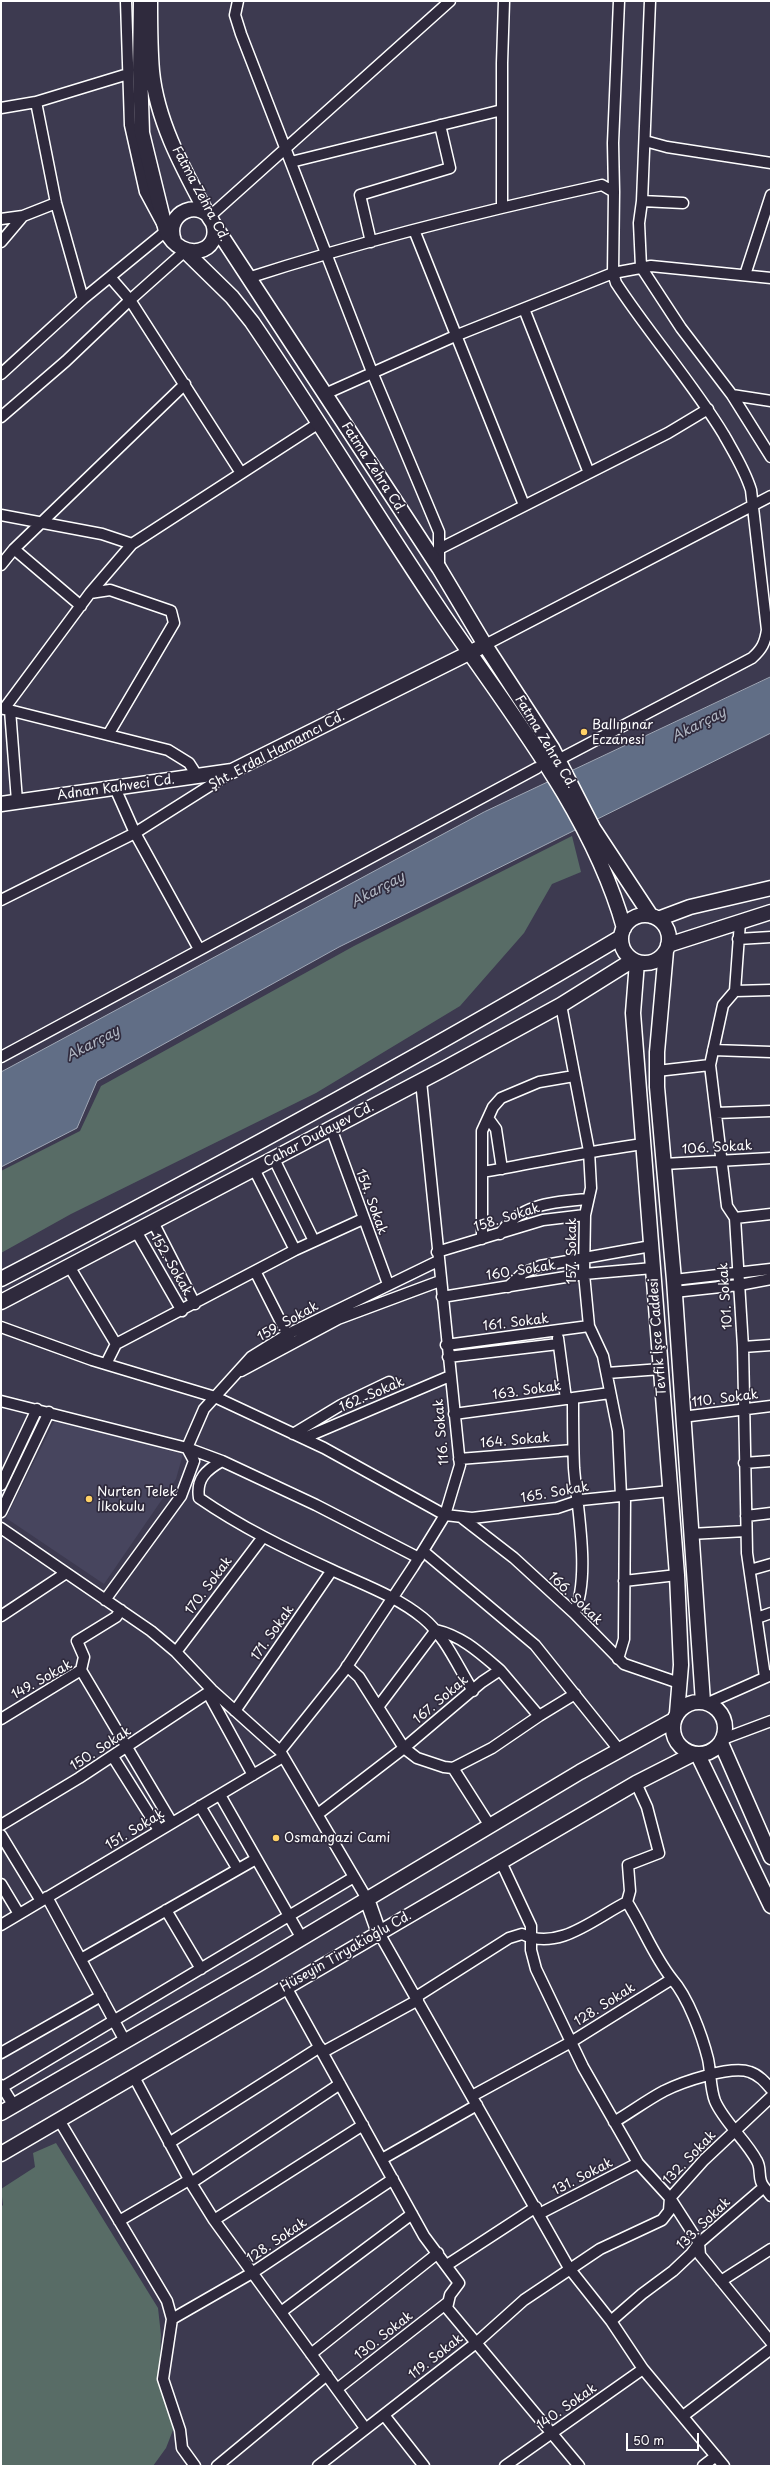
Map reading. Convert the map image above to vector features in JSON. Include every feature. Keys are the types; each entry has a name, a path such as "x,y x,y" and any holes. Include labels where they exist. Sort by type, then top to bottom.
{"main road":[{"name":"Fatma Zehra Cd.","path":"146,2 152,72 160,108 182,166 210,217 248,278 439,568 559,769 588,830 607,881 622,932"},
{"name":"Fatma Zehra Cd.","path":"146,2 140,70 142,133 170,236"},
{"path":"198,210 210,217 214,230 210,243 199,251 185,251 170,236 174,221 184,211 198,210"},
{"name":"Fatma Zehra Cd.","path":"185,251 232,297 247,316 319,423 438,607 559,769"},
{"name":"Şht. Erdal Hamamcı Cd.","path":"232,772 485,645"},
{"name":"Adnan Kahveci Cd.","path":"1,804 232,772"},
{"name":"Fatma Zehra Cd.","path":"588,830 655,917"},
{"path":"771,888 690,907 655,917 635,917 622,932 624,950 635,961 653,962 667,948 771,912"},
{"path":"655,917 667,930 667,948"},
{"name":"Cahar Dudayev Cd.","path":"1,1279 250,1149 477,1023 622,932"},
{"name":"Tevfik İşce Caddesi","path":"667,948 657,1071 674,1286 690,1534 706,1702"},
{"name":"Cahar Dudayev Cd.","path":"1,1302 421,1081 561,1005 635,961"},
{"name":"Tevfik İşce Caddesi","path":"635,961 632,1013 677,1575 681,1665 676,1717"},
{"path":"658,1329 676,1328"},
{"path":"1,2113 620,1751 676,1717 689,1704 706,1702 722,1714 726,1731 722,1741 771,1857"},
{"path":"676,1717 674,1738 685,1751 696,1754 771,1906"},
{"name":"Hüseyin Tiryakioğlu Cd.","path":"1,2154 636,1783 696,1754 711,1752 722,1741"},
{"path":"367,1899 379,1933"}],"street":[{"path":"1,374 83,298 110,277 170,236 145,192 130,125 126,1"},
{"path":"238,1 235,15 237,21 372,372 439,532 439,568"},
{"path":"210,217 286,150 449,1"},
{"path":"502,207 504,1"},
{"path":"559,769 752,658 762,649 768,640 751,490 742,466 708,409 632,307 616,283 613,273 613,143 619,1"},
{"path":"650,1 645,141 642,201 639,224 641,267 681,328 732,395 771,457"},
{"path":"1,108 36,102 128,74"},
{"path":"36,102 56,203 83,298"},
{"path":"291,162 502,110"},
{"path":"371,242 360,195 450,168 440,125"},
{"path":"645,141 667,147 771,163"},
{"path":"248,278 371,242 502,207 602,185 614,192"},
{"path":"745,275 771,195"},
{"path":"642,201 683,203"},
{"path":"1,219 23,216 56,203"},
{"path":"1,242 23,216"},
{"path":"414,230 455,336 524,505"},
{"path":"1,417 66,361 130,300 185,251"},
{"path":"325,394 455,336 613,273 641,267 669,267 771,278"},
{"path":"110,277 130,300 241,473"},
{"path":"524,309 589,472"},
{"path":"1,565 14,549 185,384"},
{"path":"732,395 771,401"},
{"path":"439,549 668,433 708,409"},
{"path":"17,801 5,709 90,593 132,544 319,423"},
{"path":"485,645 771,496"},
{"path":"1,514 40,524 102,534 132,544"},
{"path":"14,549 81,606"},
{"path":"90,593 110,590 171,611 174,623 108,735"},
{"path":"5,709 168,750 189,763 198,777"},
{"path":"1,1057 536,768"},
{"name":"Şht. Erdal Hamamcı Cd.","path":"1,900 135,833 232,772"},
{"path":"115,788 135,833 199,949"},
{"path":"740,922 735,991 771,990"},
{"path":"738,939 771,937"},
{"name":"101. Sokak","path":"735,991 723,1005 710,1065 727,1206 735,1218 737,1273 743,1347 746,1531 757,1618 768,1676"},
{"name":"157. Sokak","path":"561,1005 589,1151 591,1188 585,1215 584,1274 589,1326 603,1356 618,1432 623,1496 624,1580 624,1639 618,1659"},
{"path":"713,1050 771,1052"},
{"path":"657,1071 710,1065"},
{"path":"482,1239 482,1131 488,1118 501,1098 539,1082 574,1076"},
{"name":"116. Sokak","path":"282,1754 348,1666 421,1554 445,1515 460,1465 446,1345 421,1081"},
{"path":"716,1113 771,1111"},
{"path":"488,1118 496,1129 502,1169"},
{"name":"154. Sokak","path":"331,1128 388,1284"},
{"path":"482,1172 569,1157 589,1151 643,1144"},
{"path":"274,1158 314,1241"},
{"name":"106. Sokak","path":"664,1164 771,1158"},
{"path":"254,1169 295,1250"},
{"path":"500,1234 507,1222 530,1208 551,1203 588,1199"},
{"path":"735,1218 771,1214"},
{"name":"158. Sokak","path":"438,1257 482,1239 543,1220 585,1215"},
{"path":"106,1364 116,1344 182,1311 295,1250 363,1219"},
{"path":"153,1222 195,1304"},
{"name":"152. Sokak","path":"136,1231 182,1311"},
{"path":"508,1287 523,1273 540,1266 585,1256 651,1246"},
{"name":"159. Sokak","path":"187,1448 204,1409 251,1357 288,1334 438,1257"},
{"path":"69,1266 116,1344"},
{"name":"160. Sokak","path":"442,1297 584,1274 653,1268"},
{"path":"674,1286 737,1273 771,1269"},
{"path":"256,1271 292,1344"},
{"path":"674,1286 738,1285 771,1279"},
{"path":"238,1372 338,1319 440,1281"},
{"name":"161. Sokak","path":"446,1345 589,1326"},
{"path":"1,1327 106,1364 215,1397 304,1438 445,1515"},
{"path":"557,1330 558,1344 569,1398 610,1393"},
{"path":"448,1357 558,1344"},
{"path":"743,1347 771,1345"},
{"path":"607,1373 660,1369"},
{"name":"162. Sokak","path":"304,1438 450,1376"},
{"path":"293,1434 341,1405 389,1382"},
{"name":"163. Sokak","path":"454,1414 569,1398 582,1568 580,1593 574,1613"},
{"path":"1,1401 187,1448 222,1461 421,1554 535,1645 620,1751"},
{"name":"110. Sokak","path":"682,1417 771,1406"},
{"path":"1,1484 37,1409"},
{"path":"1,1512 49,1412"},
{"path":"106,1600 181,1496 194,1461 187,1448"},
{"name":"164. Sokak","path":"459,1459 573,1450"},
{"path":"222,1461 203,1476 197,1486 199,1498 227,1517 262,1537 393,1597 423,1618 436,1630 473,1691"},
{"path":"744,1463 771,1461"},
{"name":"165. Sokak","path":"445,1515 472,1518 557,1508 577,1501 670,1491"},
{"path":"746,1516 771,1512"},
{"name":"166. Sokak","path":"461,1517 514,1558 574,1613 624,1664 642,1672 679,1683"},
{"path":"1,1528 151,1631 176,1652 210,1692 235,1711 282,1754 367,1899"},
{"path":"690,1534 746,1531"},
{"name":"170. Sokak","path":"176,1652 262,1537"},
{"path":"750,1570 771,1564"},
{"name":"171. Sokak","path":"235,1711 332,1570"},
{"path":"1,1616 66,1573"},
{"path":"624,1580 677,1575"},
{"path":"81,1670 84,1657 77,1641 116,1617 120,1610"},
{"path":"757,1618 771,1613"},
{"path":"436,1630 448,1633 465,1641 500,1670 539,1716"},
{"path":"378,1707 436,1630"},
{"path":"348,1666 355,1671 404,1748 417,1758 453,1768 490,1826"},
{"name":"149. Sokak","path":"1,1719 81,1670 172,1823"},
{"name":"167. Sokak","path":"318,1814 404,1748 500,1670"},
{"path":"706,1702 768,1676"},
{"path":"210,1692 253,1775"},
{"name":"150. Sokak","path":"1,1825 113,1757 210,1692"},
{"path":"453,1768 492,1748 575,1694"},
{"name":"Hüseyin Tiryakioğlu Cd.","path":"722,1741 771,1721"},
{"name":"151. Sokak","path":"1,1925 253,1775 282,1754"},
{"path":"113,1757 159,1830"},
{"path":"169,2143 321,2050 417,1998 499,1943 522,1934 531,1938 544,1940 565,1936 627,1902 630,1890 628,1865 660,1853 647,1807 636,1783"},
{"path":"220,1795 288,1917 301,1937"},
{"path":"200,1806 238,1868"},
{"path":"1,1835 44,1899 81,1960 126,2041"},
{"path":"81,1960 238,1868 256,1859"},
{"path":"502,1862 531,1926 531,1950 536,1969 571,2042 614,2122 638,2163 670,2198 700,2242 700,2254 771,2342"},
{"path":"14,2106 1,2087 201,1970 354,1877"},
{"path":"1,1884 19,1914"},
{"path":"627,1902 640,1921 660,1964 685,1996 708,2058 716,2102 759,2164 760,2182 771,2196"},
{"path":"166,1910 201,1970"},
{"path":"379,1933 569,2268 611,2321 643,2369 724,2466"},
{"name":"128. Sokak","path":"382,2159 672,1979"},
{"path":"286,1987 412,2214 458,2283 447,2303 447,2308 579,2466"},
{"path":"1,2053 101,1996"},
{"path":"614,2122 665,2090 710,2075 746,2070 756,2074 771,2089"},
{"path":"134,2076 190,2181 214,2220 365,2428"},
{"path":"119,2221 190,2181 340,2084"},
{"name":"132. Sokak","path":"569,2268 600,2249 662,2220 669,2211 670,2198 736,2129 771,2097"},
{"path":"60,2120 167,2301 172,2319 163,2379 180,2430 182,2448 195,2466"},
{"path":"214,2220 363,2125"},
{"name":"131. Sokak","path":"447,2265 537,2211 638,2163"},
{"name":"128. Sokak","path":"172,2319 252,2273 393,2179"},
{"name":"133. Sokak","path":"611,2321 642,2294 674,2271 691,2254 700,2242 764,2187"},
{"path":"281,2312 412,2214"},
{"path":"721,2281 771,2249"},
{"path":"311,2354 438,2253"},
{"name":"119. Sokak","path":"318,2466 476,2343 524,2300 569,2268"},
{"name":"130. Sokak","path":"337,2389 447,2303"},
{"path":"683,2416 771,2349"},
{"name":"140. Sokak","path":"505,2466 643,2369"},
{"path":"217,2466 327,2375"},
{"path":"384,2415 424,2466"},
{"path":"703,2466 716,2456"}],"shaded area":[{"name":"Nurten Telek İlkokulu","path":"55,1420 183,1454 176,1479 104,1584 6,1518"}],"green space":[{"path":"572,836 581,872 552,884 524,933 460,1006 316,1093 71,1214 1,1253 1,1171 80,1131 101,1086 354,946"},
{"path":"56,2143 158,2308 161,2335 159,2381 175,2425 166,2448 153,2466 1,2466 1,2207 3,2205 1,2189 35,2167 33,2153"}],"water":[{"name":"Akarçay","path":"771,677 771,733 339,947 97,1081 77,1128 1,1167 1,1072 484,812"}],"place":[{"name":"Ballıpınar Eczanesi","path":"584,732"},
{"name":"Nurten Telek İlkokulu","path":"89,1499"},
{"name":"Osmangazi Cami","path":"276,1838"}]}
